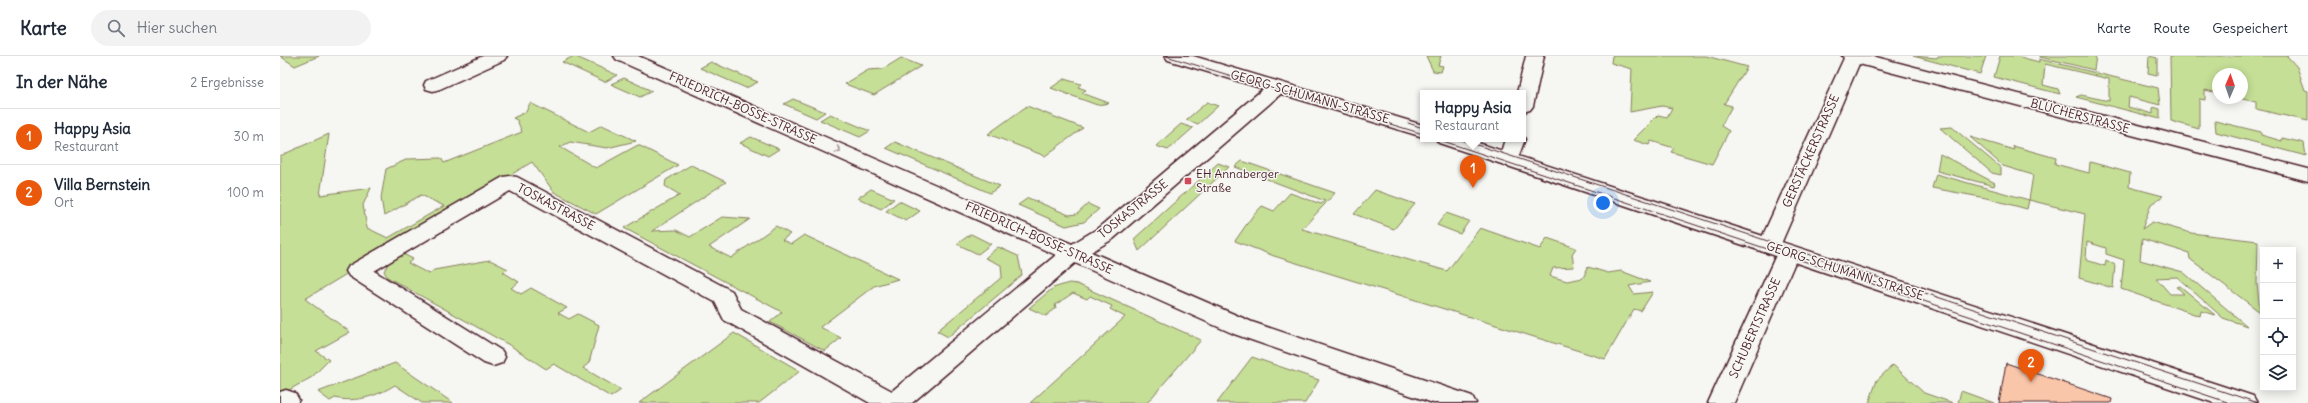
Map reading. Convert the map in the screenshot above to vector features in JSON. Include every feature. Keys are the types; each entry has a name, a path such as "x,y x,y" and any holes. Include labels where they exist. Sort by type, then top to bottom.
{"street":[{"path":"433,86 498,56"},
{"name":"FRIEDRICH-BOSSE-STRASSE","path":"623,56 1243,328 1463,403"},
{"name":"GEORG-SCHUMANN-STRASSE","path":"1174,56 1420,131"},
{"path":"1526,92 1534,56"},
{"name":"BLÜCHERSTRASSE","path":"1852,56 2308,175"},
{"name":"GERSTÄCKERSTRASSE","path":"1779,249 1852,56"},
{"name":"TOSKASTRASSE","path":"895,403 1073,253 1105,234 1276,88"},
{"name":"GEORG-SCHUMANN-STRASSE","path":"1466,142 1512,149 1779,249 2244,403"},
{"name":"TOSKASTRASSE","path":"493,356 357,271 510,182 724,297 732,314 892,403"},
{"name":"SCHUBERTSTRASSE","path":"1722,403 1779,249"}],"green space":[{"path":"280,56 319,56 295,66"},
{"path":"574,56 617,75 605,82 562,62"},
{"path":"1426,56 1441,56 1438,65 1443,66 1441,72 1433,71"},
{"path":"1612,56 1706,56 1747,67 1724,104 1732,106 1721,126 1729,131 1712,164 1671,152 1674,148 1651,141 1649,145 1633,140 1658,115 1667,117 1672,108 1662,106 1630,112 1632,69 1611,63"},
{"path":"1913,56 1937,58 1938,56 1986,56 1980,74"},
{"path":"2000,56 2016,56 2039,62 2039,59 2158,88 2160,105 2129,97 2128,107 2153,114 2153,107 2160,109 2160,119 2076,97 2081,95 2109,101 2109,79 2045,64 2043,85 2058,89 2060,94 1994,77"},
{"path":"2040,56 2096,56 2094,70 2040,57"},
{"path":"2149,56 2157,58 2157,75 2148,73"},
{"path":"2170,56 2287,56 2297,67 2305,90 2308,91 2308,121 2256,109 2256,102 2248,100 2248,68 2212,68 2212,92 2205,90 2205,100 2199,99 2199,129 2171,121"},
{"path":"901,58 921,66 874,95 845,84 868,70 883,69"},
{"path":"711,62 758,82 746,88 700,68"},
{"path":"624,78 652,91 640,97 611,84"},
{"path":"1064,79 1081,84 1078,87 1086,90 1082,93 1109,103 1097,105 1051,88"},
{"path":"793,99 825,112 816,118 784,104"},
{"path":"1207,102 1218,106 1198,124 1186,120"},
{"path":"530,103 589,132 602,125 636,141 607,148 570,142 560,147 596,168 638,145 678,165 596,214 554,192 532,162 305,299 350,332 316,351 329,360 312,377 280,395 280,156 329,134 320,195 371,188 363,205 367,228 388,238 444,206 421,195 384,216 381,198 386,169 408,159 441,158 444,163 522,132 517,120 513,118 526,112"},
{"path":"1027,106 1083,128 1045,156 988,134"},
{"path":"830,114 870,131 860,137 820,120"},
{"path":"2215,121 2261,132 2261,135 2282,141 2282,138 2304,143 2306,156 2216,132"},
{"path":"1181,124 1193,128 1168,150 1156,146"},
{"path":"1952,127 2001,168 2001,175 1992,173 1940,128"},
{"path":"751,137 779,149 768,156 740,143"},
{"path":"1970,137 2014,150 2013,146 2056,158 2055,164 2089,173 2090,162 2130,173 2129,187 2163,196 2151,204 2142,229 2152,222 2191,233 2258,241 2257,283 2260,312 2190,259 2189,253 2142,239 2140,260 2183,272 2247,326 2223,318 2177,277 2156,278 2170,294 2184,294 2177,287 2180,286 2215,315 2201,311 2200,316 2121,289 2124,260 2106,254 2106,248 2087,242 2086,260 2105,266 2106,260 2115,265 2113,288 2079,278 2085,214 2029,200 2033,175 2003,166"},
{"path":"895,142 1000,186 990,193 886,148"},
{"path":"1940,154 1995,183 1994,186 1937,171"},
{"path":"1242,161 1335,193 1302,229 1447,271 1480,228 1540,249 1547,238 1576,248 1572,254 1574,267 1553,268 1550,276 1567,281 1583,278 1588,267 1608,273 1621,271 1650,282 1629,286 1634,294 1653,292 1641,311 1634,309 1605,359 1274,256 1235,241 1251,218 1262,206 1274,211 1290,193 1321,204 1325,201 1235,167"},
{"path":"1218,163 1229,167 1139,251 1134,239"},
{"path":"691,165 726,182 652,231 676,230 690,237 722,217 750,219 709,247 731,258 776,226 790,234 782,240 791,244 804,235 898,279 874,286 820,327 841,338 825,351 770,322 782,312 624,228 680,195 665,186 666,180"},
{"path":"1936,174 2029,200 2027,209 1986,198 1932,188"},
{"path":"871,189 894,199 881,209 858,198"},
{"path":"1375,190 1415,204 1394,229 1354,214"},
{"path":"1028,198 1069,215 1077,214 1088,204 1099,209 1084,222 1066,226 1018,205"},
{"path":"899,201 920,211 906,221 886,211"},
{"path":"1446,213 1469,221 1460,234 1437,225"},
{"path":"971,234 991,244 978,254 957,244"},
{"path":"998,247 1018,256 1022,275 948,337 937,331 1002,277 1001,265 985,258"},
{"path":"401,253 413,259 408,263 429,274 434,270 490,260 508,269 503,272 519,282 511,288 521,294 531,288 567,308 558,313 569,319 578,314 599,325 589,363 583,368 621,390 611,397 554,364 546,369 511,346 387,277 384,271 389,262"},
{"path":"1069,283 1077,284 1201,340 1147,403 1030,403 1125,317 1110,309 1112,306 1090,296 1087,299 1073,293 1055,305 1056,308 1046,316 1029,308 1053,288"},
{"path":"734,333 800,371 759,403 639,403"},
{"path":"1252,357 1319,380 1305,403 1217,403"},
{"path":"395,363 453,403 422,403 395,385 366,398 351,400 335,398 330,401 318,392"},
{"path":"1893,365 1924,393 1953,403 1869,403 1877,380"},
{"path":"1961,391 1994,403 1958,403"}],"building":[{"path":"2006,363 2112,399 2111,403 1999,403"}],"tram line":[{"path":"1166,56 1420,133"},
{"path":"1408,123 1420,127"},
{"path":"1446,142 2230,403"},
{"path":"1468,142 2258,403"}],"place":[{"name":"EH Annaberger Straße","path":"1188,181"},
{"name":"Happy Asia","path":"1473,188"},
{"name":"Villa Bernstein","path":"2031,382"}]}
